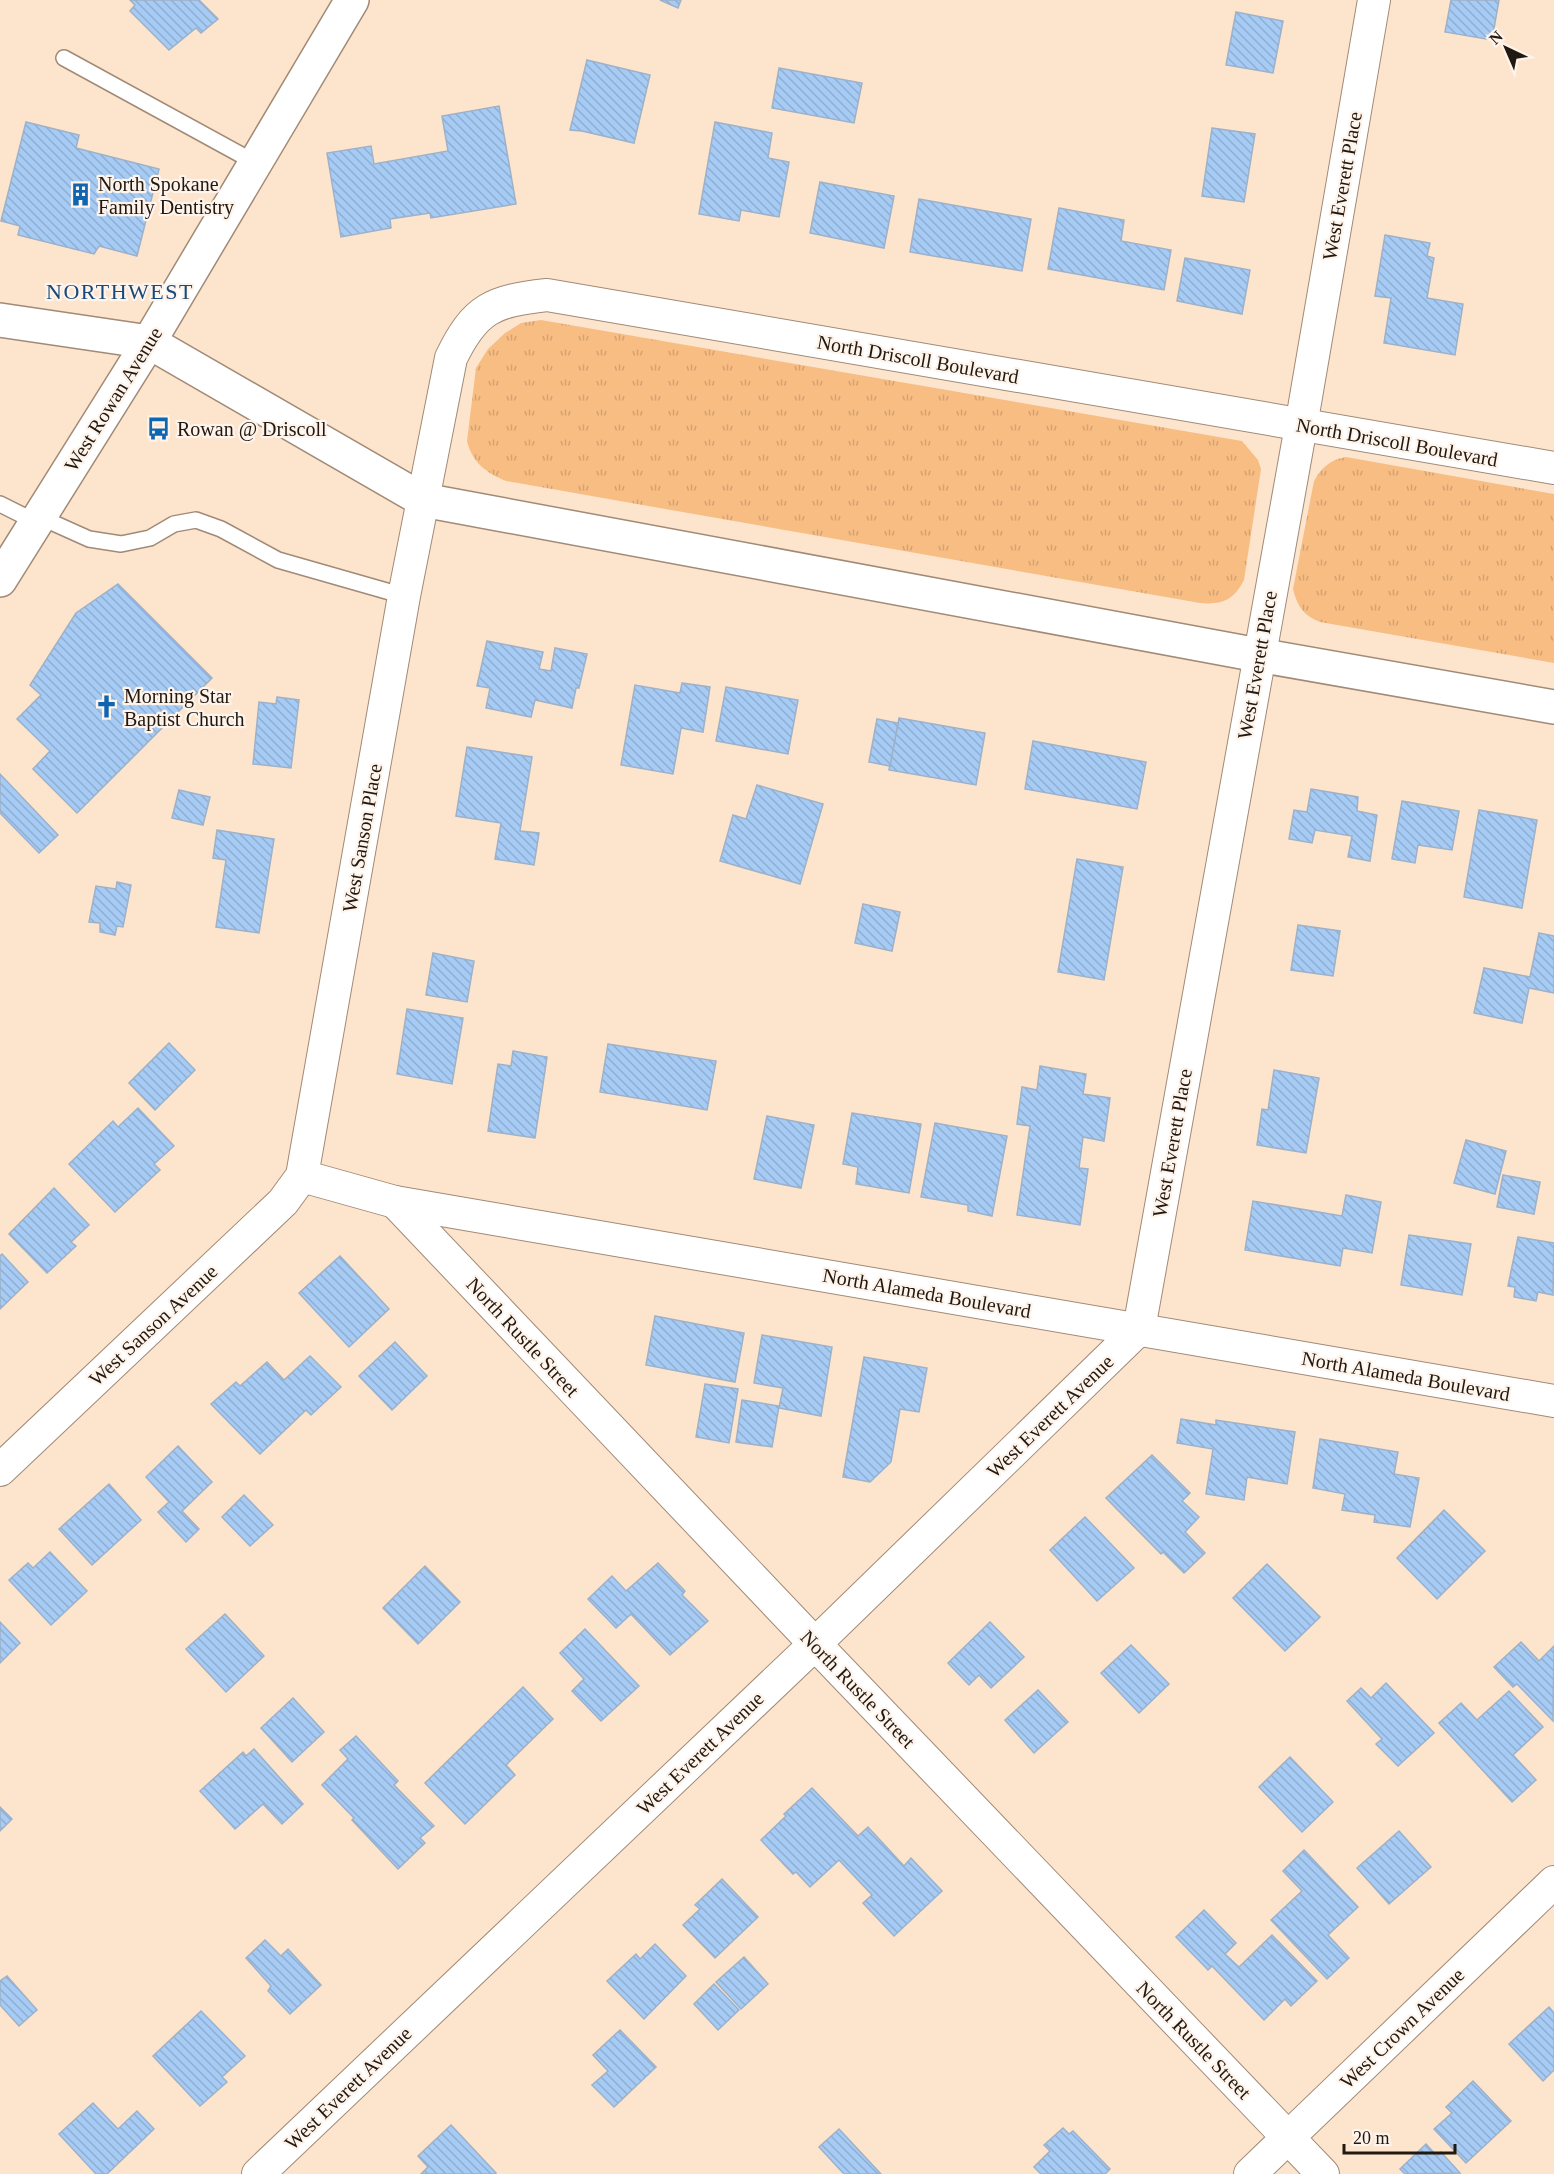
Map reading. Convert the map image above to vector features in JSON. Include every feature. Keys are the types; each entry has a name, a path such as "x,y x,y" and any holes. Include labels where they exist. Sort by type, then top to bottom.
{"main road":[{"name":"West Rowan Avenue","path":"0,580 149,342 352,0"},
{"path":"0,320 149,342 423,500 1258,656 1554,707"}],"street":[{"name":"West Everett Place","path":"1139,1329 1301,426 1374,0"},
{"name":"North Driscoll Boulevard","path":"423,500 451,358 463,334 476,317 494,306 519,298 547,295 1554,468"},
{"name":"West Sanson Place","path":"302,1176 423,500"},
{"name":"North Alameda Boulevard","path":"302,1176 395,1202 1554,1401"},
{"name":"West Sanson Avenue","path":"0,1470 283,1202 302,1176"},
{"name":"North Rustle Street","path":"395,1202 814,1644 1323,2174"},
{"name":"West Everett Avenue","path":"258,2174 814,1644 1139,1329"},
{"name":"West Crown Avenue","path":"1250,2174 1554,1882"}],"lane":[{"path":"64,58 256,163"},
{"path":"0,504 89,539 121,544 150,538 174,524 196,520 221,529 278,560 404,596"}],"green space":[{"path":"541,320 1242,441 1258,460 1261,469 1244,580 1236,592 1226,600 1200,603 506,481 492,474 476,461 467,441 476,368 488,349 505,333 521,323"},
{"path":"1346,457 1554,494 1554,663 1320,622 1305,613 1293,589 1314,481 1327,465"}],"building":[{"path":"130,0 199,0 218,19 201,33 196,28 169,50 130,11 135,5"},
{"path":"660,0 681,0 678,8"},
{"path":"1451,0 1499,0 1492,40 1445,32"},
{"path":"1236,12 1283,21 1273,73 1226,65"},
{"path":"587,60 650,75 634,143 570,130"},
{"path":"779,68 862,83 854,123 772,108"},
{"path":"499,106 516,204 431,218 430,213 390,219 391,228 341,237 327,153 371,146 374,164 448,151 442,116"},
{"name":"North Spokane Family Dentistry","path":"26,122 79,135 76,148 159,169 137,256 99,246 94,254 18,235 20,226 1,221"},
{"path":"715,122 772,133 768,158 789,162 779,217 741,210 739,221 699,214"},
{"path":"1212,128 1255,134 1244,202 1202,196"},
{"path":"820,182 894,196 884,248 810,233"},
{"path":"919,199 1031,219 1022,271 910,252"},
{"path":"1059,208 1124,220 1121,241 1171,250 1164,290 1048,269"},
{"path":"1385,235 1430,243 1427,256 1434,258 1427,298 1463,304 1455,355 1384,343 1391,298 1375,296"},
{"path":"1185,258 1250,270 1242,314 1177,301"},
{"name":"Morning Star Baptist Church","path":"118,584 212,678 77,813 33,769 50,751 17,719 41,695 30,685 76,613"},
{"path":"487,641 543,652 539,669 551,671 555,648 587,654 572,708 535,700 531,717 486,708 490,688 477,686"},
{"path":"682,683 710,687 703,732 681,728 673,774 621,765 635,685 680,693"},
{"path":"726,687 798,700 788,754 716,741"},
{"path":"277,697 299,700 291,768 253,764 259,702 276,704"},
{"path":"899,718 985,733 976,785 889,770"},
{"path":"877,719 898,723 890,766 869,762"},
{"path":"1033,741 1146,762 1137,809 1025,789"},
{"path":"467,747 532,757 520,831 539,833 534,865 495,859 501,823 456,816"},
{"path":"0,774 58,835 39,853 0,813"},
{"path":"757,785 823,804 800,884 720,861 733,815 746,819"},
{"path":"1311,789 1358,797 1357,811 1377,815 1370,861 1348,857 1352,836 1315,830 1312,843 1289,839 1294,810 1307,812"},
{"path":"179,790 210,797 203,825 172,818"},
{"path":"1402,801 1459,811 1452,850 1418,845 1415,863 1392,859"},
{"path":"1479,810 1537,820 1522,908 1464,897"},
{"path":"217,830 274,839 259,933 216,927 226,860 213,858"},
{"path":"1077,859 1123,867 1104,980 1058,972"},
{"path":"117,882 131,885 123,927 117,926 115,935 100,932 100,923 89,922 96,886 116,889"},
{"path":"863,904 900,912 892,951 855,943"},
{"path":"1298,925 1340,931 1333,976 1291,970"},
{"path":"1539,933 1554,936 1554,993 1529,988 1522,1023 1474,1013 1484,968 1530,977"},
{"path":"433,953 474,961 467,1002 426,995"},
{"path":"407,1009 463,1018 452,1084 397,1074"},
{"path":"169,1043 195,1070 155,1110 129,1083"},
{"path":"608,1044 716,1061 707,1110 600,1092"},
{"path":"513,1051 547,1057 535,1138 488,1131 498,1064 511,1066"},
{"path":"1040,1066 1086,1074 1083,1094 1110,1098 1104,1141 1083,1137 1079,1168 1088,1169 1080,1225 1017,1215 1030,1126 1017,1124 1022,1087 1037,1090"},
{"path":"1274,1070 1319,1078 1306,1153 1257,1145 1262,1109 1268,1110"},
{"path":"138,1108 174,1146 154,1164 160,1170 115,1212 69,1164 113,1121 118,1127"},
{"path":"852,1113 921,1124 909,1193 856,1184 858,1167 843,1164"},
{"path":"767,1116 814,1125 801,1188 754,1179"},
{"path":"935,1123 1007,1136 992,1216 968,1211 968,1205 921,1197"},
{"path":"1466,1140 1506,1151 1495,1194 1454,1183"},
{"path":"1503,1175 1540,1182 1534,1214 1497,1207"},
{"path":"54,1188 89,1225 71,1242 76,1246 47,1273 9,1234"},
{"path":"1346,1195 1381,1202 1372,1253 1343,1248 1340,1266 1245,1250 1253,1201 1342,1216"},
{"path":"1409,1235 1471,1244 1462,1295 1401,1285"},
{"path":"1518,1237 1554,1243 1553,1295 1538,1292 1536,1301 1514,1297 1515,1287 1508,1286"},
{"path":"2,1254 28,1282 0,1309 0,1256"},
{"path":"340,1256 389,1309 349,1347 299,1293"},
{"path":"655,1316 744,1333 735,1382 646,1365"},
{"path":"762,1335 832,1347 821,1416 779,1408 783,1388 754,1383"},
{"path":"395,1342 427,1376 392,1410 359,1376"},
{"path":"310,1356 341,1387 311,1415 306,1410 260,1454 211,1404 236,1382 240,1386 267,1362 284,1380"},
{"path":"864,1357 927,1368 919,1412 900,1409 891,1462 870,1482 843,1477"},
{"path":"705,1384 738,1389 729,1443 696,1437"},
{"path":"742,1400 779,1406 772,1447 736,1442"},
{"path":"1181,1419 1216,1425 1216,1420 1295,1432 1287,1484 1247,1477 1244,1500 1206,1494 1213,1449 1177,1443"},
{"path":"1320,1439 1398,1452 1394,1474 1419,1478 1410,1527 1374,1522 1375,1515 1342,1510 1345,1494 1313,1488"},
{"path":"178,1446 212,1482 182,1511 199,1529 186,1542 158,1512 169,1502 146,1477"},
{"path":"1152,1455 1190,1493 1182,1501 1199,1517 1185,1532 1205,1553 1184,1573 1163,1552 1161,1554 1106,1498"},
{"path":"109,1484 141,1520 92,1565 59,1529"},
{"path":"244,1495 273,1525 250,1546 222,1517"},
{"path":"1444,1510 1485,1551 1437,1599 1397,1558"},
{"path":"1085,1517 1134,1568 1097,1601 1050,1550"},
{"path":"50,1552 87,1591 51,1625 9,1580 28,1563 33,1568"},
{"path":"658,1563 685,1591 682,1595 708,1621 670,1655 631,1614 616,1628 588,1599 612,1576 626,1591"},
{"path":"1267,1564 1320,1617 1285,1651 1233,1598"},
{"path":"425,1566 460,1602 418,1644 383,1608"},
{"path":"225,1614 264,1656 226,1692 186,1649"},
{"path":"0,1622 20,1643 0,1663"},
{"path":"990,1622 1024,1657 991,1688 979,1675 969,1685 948,1663"},
{"path":"585,1629 639,1686 601,1721 572,1691 584,1679 560,1653"},
{"path":"1521,1642 1539,1661 1554,1646 1553,1721 1517,1684 1513,1687 1494,1667"},
{"path":"1131,1645 1169,1684 1139,1713 1101,1673"},
{"path":"1386,1683 1434,1733 1398,1766 1376,1744 1382,1739 1347,1701 1361,1688 1371,1698"},
{"path":"523,1687 553,1719 506,1765 515,1775 465,1824 425,1783"},
{"path":"1038,1690 1068,1722 1034,1753 1005,1720"},
{"path":"1509,1691 1543,1727 1513,1755 1536,1780 1512,1802 1439,1723 1461,1703 1477,1720"},
{"path":"293,1698 324,1732 292,1762 261,1728"},
{"path":"356,1736 398,1781 394,1785 434,1826 420,1838 425,1843 398,1869 322,1785 348,1759 340,1750"},
{"path":"254,1749 303,1804 282,1824 263,1804 235,1829 200,1791 243,1752 246,1756"},
{"path":"1290,1757 1333,1802 1302,1832 1259,1787"},
{"path":"812,1788 858,1836 868,1827 904,1866 911,1858 942,1891 894,1936 863,1903 872,1895 839,1860 810,1887 796,1872 793,1874 761,1840"},
{"path":"0,1807 12,1819 0,1831"},
{"path":"1399,1831 1431,1867 1389,1904 1357,1868"},
{"path":"1304,1850 1358,1907 1328,1935 1349,1958 1327,1979 1271,1920 1302,1891 1283,1871"},
{"path":"722,1879 758,1917 715,1958 683,1925 700,1909 695,1905"},
{"path":"1204,1910 1236,1943 1225,1954 1239,1967 1272,1935 1317,1981 1291,2006 1285,1999 1264,2020 1212,1966 1208,1970 1176,1937"},
{"path":"265,1940 281,1956 288,1949 321,1985 290,2014 268,1991 271,1986 246,1958"},
{"path":"655,1944 686,1976 644,2019 607,1981 636,1954 640,1959"},
{"path":"744,1957 768,1984 741,2009 716,1982"},
{"path":"7,1976 37,2010 19,2026 0,2005 0,1981"},
{"path":"714,1984 739,2010 718,2030 694,2004"},
{"path":"1549,2007 1554,2013 1554,2070 1543,2081 1509,2044"},
{"path":"201,2011 245,2056 222,2077 227,2082 200,2106 153,2056"},
{"path":"620,2030 656,2067 614,2107 592,2085 608,2071 593,2055"},
{"path":"1473,2081 1511,2121 1466,2163 1434,2129 1452,2113 1446,2107"},
{"path":"93,2103 118,2129 137,2111 154,2129 107,2174 96,2174 59,2134"},
{"path":"451,2125 495,2174 421,2174 428,2167 418,2156"},
{"path":"1063,2128 1069,2134 1073,2131 1110,2169 1105,2174 1041,2174 1034,2167 1050,2151 1044,2145"},
{"path":"839,2129 881,2174 844,2174 819,2147"},
{"path":"1426,2144 1437,2156 1441,2152 1460,2173 1405,2174 1400,2169"}],"place":[{"name":"North Spokane Family Dentistry","path":"80,195"},
{"name":"Rowan @ Driscoll","path":"159,429"},
{"name":"Morning Star Baptist Church","path":"106,707"}],"district":[{"name":"NORTHWEST","path":"120,291"}]}
